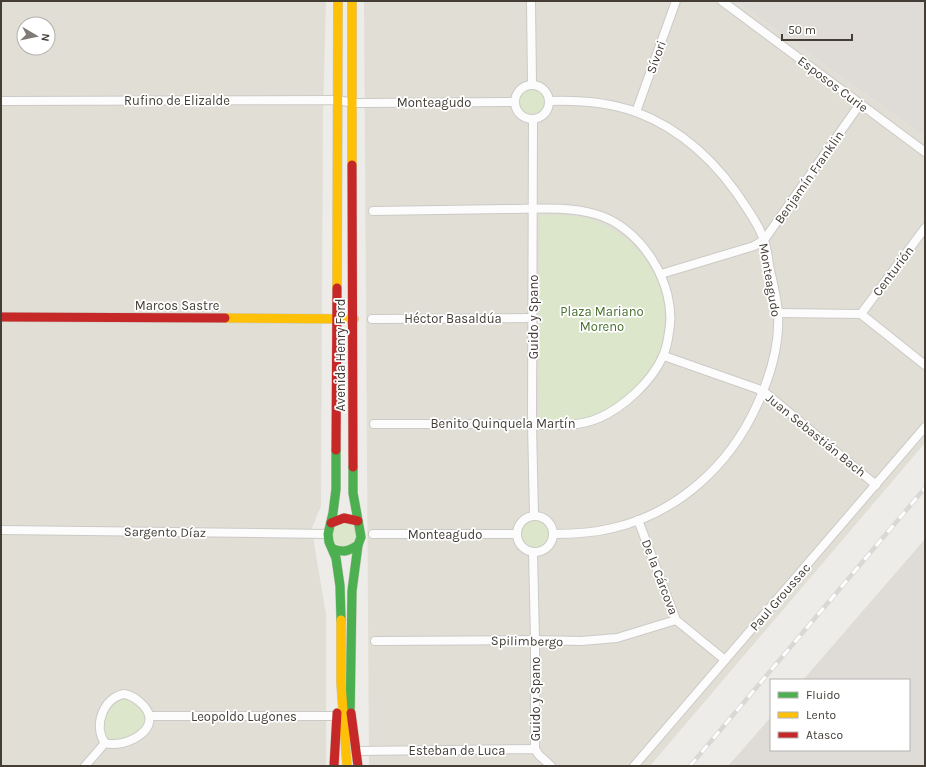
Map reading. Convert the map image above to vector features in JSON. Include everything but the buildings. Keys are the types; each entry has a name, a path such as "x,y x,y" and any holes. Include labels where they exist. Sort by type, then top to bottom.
{"main road":[{"name":"Avenida Henry Ford","path":"338,1 336,489 334,513 328,534 329,542 334,549 342,606 341,683 348,766"},
{"name":"Avenida Henry Ford","path":"348,766 351,608 358,545 361,537 353,493 354,319 352,1"},
{"name":"Marcos Sastre","path":"1,317 354,319"},
{"path":"331,523 345,516 358,521"},
{"path":"334,549 341,552 350,551 358,545"},
{"name":"Avenida Henry Ford","path":"334,766 337,716 341,683"},
{"name":"Avenida Henry Ford","path":"350,708 358,766"}],"street":[{"path":"531,1 532,84"},
{"name":"Sívori","path":"636,112 676,1"},
{"name":"Esposos Curie","path":"722,1 925,152"},
{"path":"532,84 537,85 546,91 550,102 549,107 543,116 533,119 524,117 515,106 516,96 522,88 532,84"},
{"name":"Rufino de Elizalde","path":"1,101 338,100 353,103"},
{"name":"Monteagudo","path":"550,102 587,101 636,112 668,129 711,161 720,170 743,202 764,240 778,313 772,367 763,392 748,425 738,441 716,468 686,494 665,508 638,520 596,532 554,534"},
{"name":"Monteagudo","path":"353,103 515,102"},
{"name":"Benjamín Franklin","path":"661,274 754,246 764,240 860,104"},
{"name":"Guido y Spano","path":"533,119 532,424 534,515"},
{"name":"Benito Quinquela Martín","path":"373,211 573,210 605,217 624,229 636,240 651,258 661,274 671,318 664,356 649,378 621,405 599,418 568,425 374,424"},
{"name":"Centurión","path":"860,314 925,228"},
{"path":"778,313 860,314 925,365"},
{"name":"Héctor Basaldúa","path":"372,319 533,318"},
{"name":"Juan Sebastián Bach","path":"664,356 763,392 876,485"},
{"name":"Paul Groussac","path":"634,766 925,427"},
{"path":"534,515 546,519 550,523 554,534 545,550 533,552 527,551 522,547 518,542 517,534 519,524 523,520 534,515"},
{"name":"De la Cárcova","path":"638,520 676,620 725,660"},
{"name":"Sargento Díaz","path":"1,530 328,534"},
{"name":"Monteagudo","path":"373,534 517,534"},
{"name":"Guido y Spano","path":"533,552 536,640 535,749"},
{"name":"Spilimbergo","path":"375,641 581,641 617,638 676,620"},
{"path":"124,694 130,695 147,709 150,716 148,726 132,740 115,744 105,743 100,733 101,720 108,703 115,696 124,694"},
{"name":"Leopoldo Lugones","path":"150,716 337,716"},
{"path":"85,766 105,743"},
{"path":"535,749 551,766"},
{"name":"Esteban de Luca","path":"356,751 535,749"}],"shaded area":[{"path":"1,1 326,1 323,112 321,506 312,528 326,614 326,766 1,766"},
{"path":"364,1 736,1 925,137 925,443 650,766 369,766"},
{"path":"736,1 925,1 925,137"},
{"path":"925,539 925,766 728,766 770,718 770,751 910,751 910,679 804,679"}],"green space":[{"path":"532,89 541,93 545,102 541,111 532,115 523,111 519,102 523,93"},
{"name":"Plaza Mariano Moreno","path":"540,215 564,215 587,218 614,230 635,247 644,257 657,279 662,292 664,324 662,345 653,367 638,386 619,403 597,415 581,421 539,422"},
{"path":"535,521 544,525 548,534 544,543 535,547 526,543 522,534 526,525"},
{"path":"344,522 349,523 355,529 355,539 349,545 344,546 339,545 333,539 332,534 333,529 339,523"},
{"path":"122,698 132,700 142,709 146,723 126,738 110,740 104,734 107,711 110,706"}],"railway":[{"path":"690,766 925,488"}],"traffic: fast":[{"path":"336,450 336,489 333,513 328,534 329,542 336,558 340,586 341,620"},
{"path":"350,719 352,591 358,545 361,537 353,493 353,467"},
{"path":"333,549 346,551 358,545"}],"traffic: slow":[{"path":"337,288 338,1"},
{"path":"352,1 352,165"},
{"path":"225,318 354,319"},
{"path":"341,620 341,683 347,766"}],"traffic: jam":[{"path":"352,165 353,467"},
{"path":"336,450 337,288"},
{"path":"1,317 225,318"},
{"path":"331,523 344,518 358,521"},
{"path":"334,766 337,713"},
{"path":"351,713 358,766"}]}
